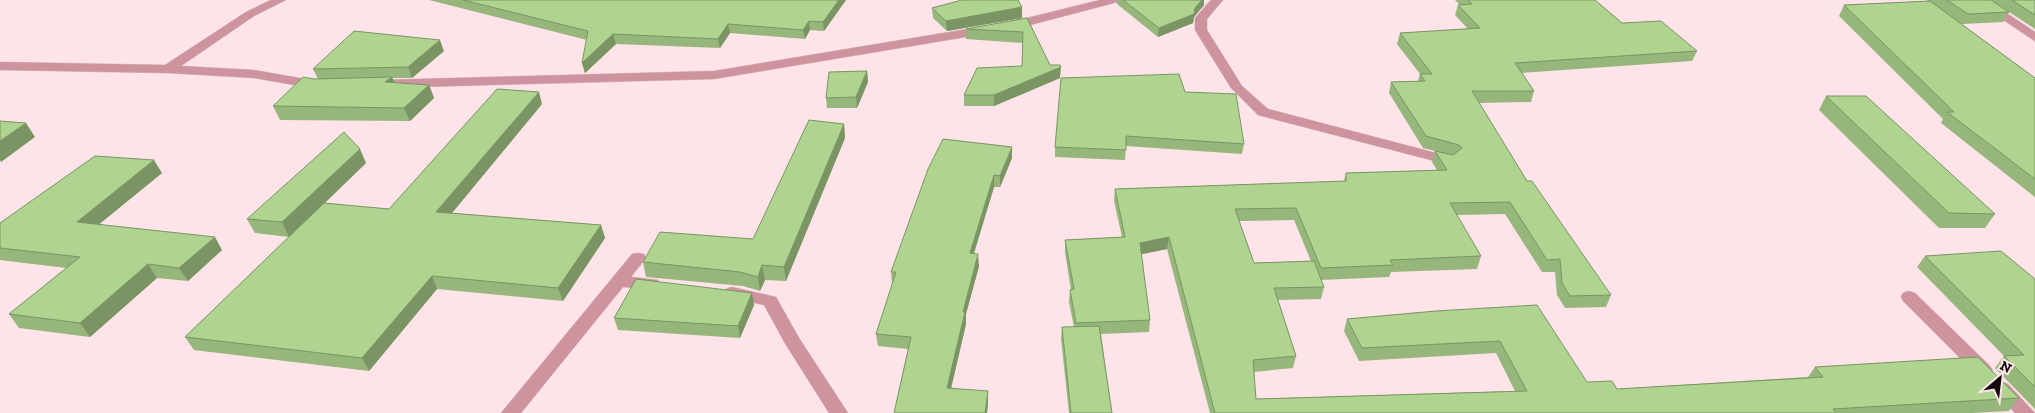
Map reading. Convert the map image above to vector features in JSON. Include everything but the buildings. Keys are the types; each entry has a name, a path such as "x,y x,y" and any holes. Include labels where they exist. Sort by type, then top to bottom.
{"street":[{"path":"168,69 250,14 280,0"},
{"path":"368,84 714,75 1012,26 1114,0"},
{"path":"1218,0 1201,18 1201,30 1237,88 1263,112 1450,161"},
{"path":"1978,0 2035,37"},
{"path":"0,66 168,69 254,74 329,86"},
{"path":"510,413 638,258"},
{"path":"619,281 667,286"},
{"path":"714,291 743,294 770,301 838,413"},
{"path":"1909,297 2026,413"}]}
